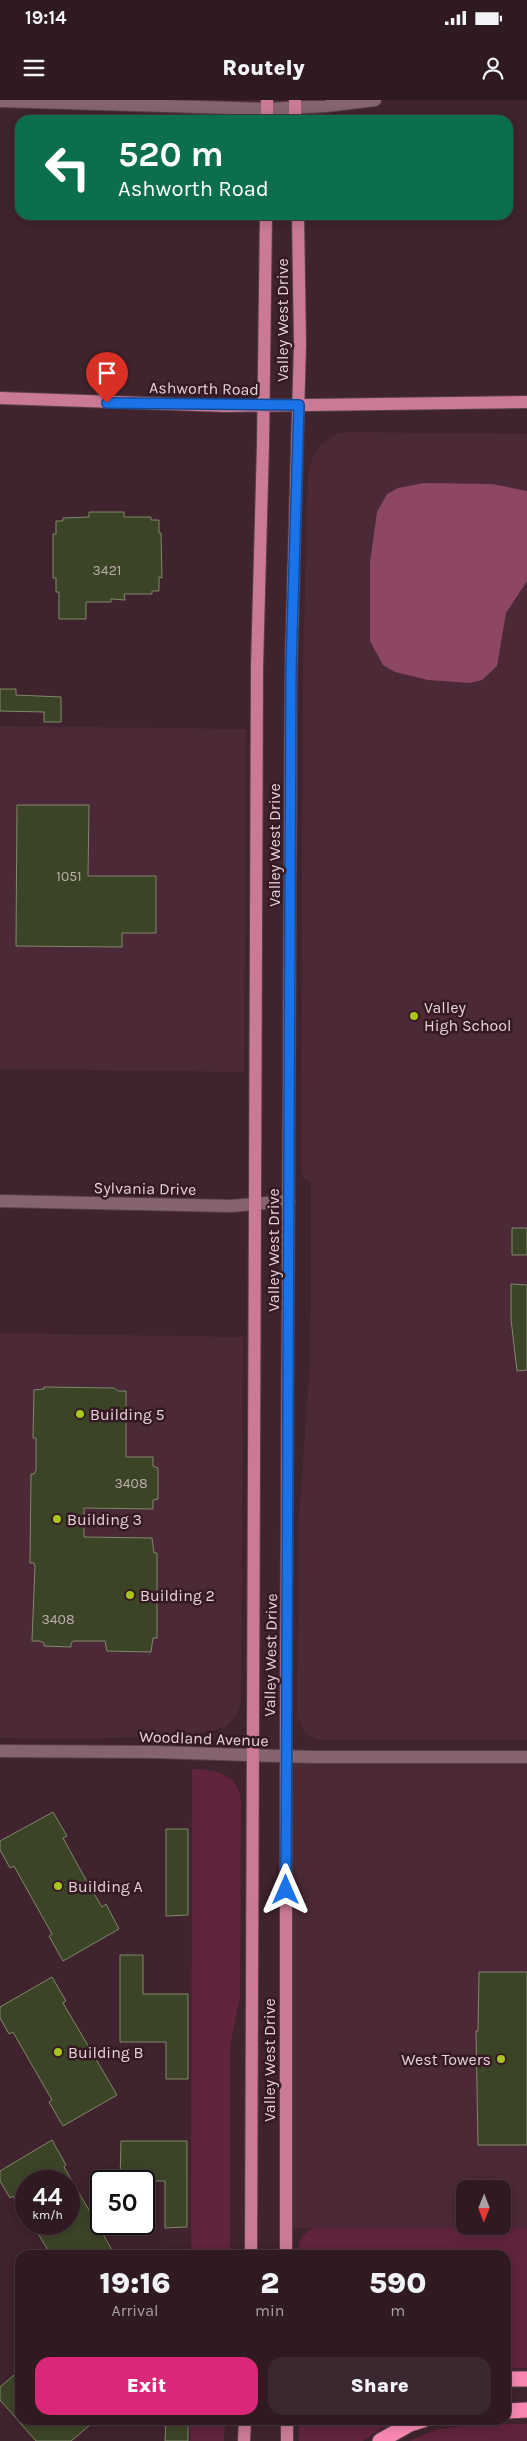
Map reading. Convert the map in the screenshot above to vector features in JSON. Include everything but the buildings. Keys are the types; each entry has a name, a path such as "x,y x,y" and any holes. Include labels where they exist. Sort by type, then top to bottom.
{"highway":[{"path":"511,2378 527,2379"},
{"path":"511,2411 527,2410"},
{"path":"380,2441 408,2425"}],"main road":[{"name":"Valley West Drive","path":"251,2250 253,1205 257,676 264,405 266,220"},
{"name":"Valley West Drive","path":"286,2250 286,1756 291,677 299,405 298,220"},
{"name":"Ashworth Road","path":"0,398 90,403 264,405 527,402"},
{"path":"244,2441 245,2425"},
{"path":"287,2425 287,2441"}],"street":[{"path":"4,101 267,110 295,109 375,100"},
{"name":"Sylvania Drive","path":"0,1201 253,1205 289,1201"},
{"name":"Woodland Avenue","path":"0,1751 286,1756 527,1757"}],"shaded area":[{"name":"Valley High School","path":"346,432 527,434 527,1740 320,1740 306,1734 297,1716 299,1518 310,1365 311,1184 303,1177 301,1167 303,665 308,474 312,458 321,444 337,434"},
{"path":"424,483 492,484 527,491 527,581 506,613 497,666 482,680 470,683 428,680 395,672 383,665 370,641 370,563 377,512 387,494 398,488"},
{"path":"0,726 246,729 244,1072 0,1069"},
{"path":"0,1333 243,1337 241,1700 237,1714 227,1726 213,1731 186,1736 76,1739 0,1738"},
{"path":"286,1756 527,1757 527,2228 511,2228 511,2180 456,2180 456,2228 286,2228"},
{"path":"192,1769 217,1772 231,1779 239,1792 241,1801 240,1996 230,2046 230,2250 191,2250"},
{"path":"314,2228 456,2228 456,2235 511,2235 511,2228 527,2228 527,2368 511,2368 511,2250 298,2250 301,2238"},
{"path":"527,2424 527,2441 410,2441 435,2430 469,2425"},
{"path":"190,2425 225,2425 224,2441 190,2441"},
{"path":"299,2425 389,2425 363,2441 299,2441"}],"place":[{"name":"Valley High School","path":"414,1016"},
{"name":"Building 5","path":"80,1414"},
{"name":"Building 3","path":"57,1519"},
{"name":"Building 2","path":"130,1595"},
{"name":"Building A","path":"58,1886"},
{"name":"Building B","path":"58,2052"},
{"name":"West Towers","path":"501,2059"}],"route":[{"path":"107,403 227,406 299,405 291,668 286,1890"}]}
